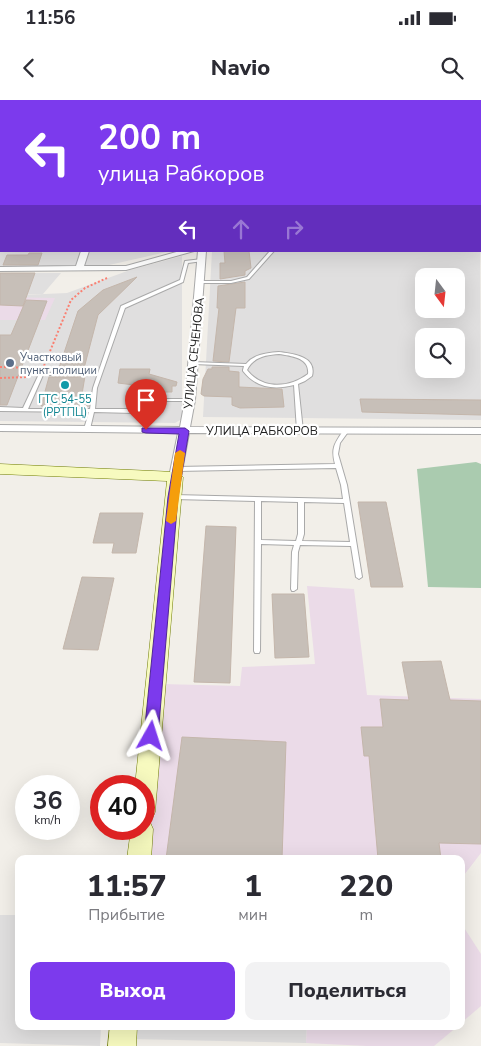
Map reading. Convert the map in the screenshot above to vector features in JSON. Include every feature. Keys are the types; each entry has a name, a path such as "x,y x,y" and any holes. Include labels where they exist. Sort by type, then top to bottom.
{"street":[{"path":"79,268 85,252"},
{"path":"0,269 126,268 186,252"},
{"name":"УЛИЦА СЕЧЕНОВА","path":"147,775 173,497 190,400 202,256"},
{"name":"УЛИЦА РАБКОРОВ","path":"0,428 344,432 481,431"},
{"path":"0,469 176,473"},
{"path":"139,855 141,840"},
{"path":"122,1046 124,1030"}],"lane":[{"path":"201,282 231,282 248,278 271,252"},
{"path":"87,429 95,388 123,307 182,281 186,262 202,256"},
{"path":"193,363 246,365 256,357 279,353 300,358 310,364 312,370 305,380 296,384 279,386 262,384 248,376 245,370 246,365"},
{"path":"24,410 41,376 78,374"},
{"path":"296,384 300,431"},
{"path":"0,409 134,411 138,400 190,400"},
{"path":"344,432 337,443 335,454 347,501 359,577"},
{"path":"176,473 338,466"},
{"path":"173,497 347,501"},
{"path":"257,651 258,499"},
{"path":"294,589 300,500"},
{"path":"258,542 354,544"}],"path":[{"path":"0,378 41,376 71,300 85,288 126,268"}],"shaded area":[{"path":"0,252 82,252 77,267 0,267"},
{"path":"90,252 167,252 109,265 84,266"},
{"path":"212,252 480,252 481,420 203,417"},
{"path":"182,256 182,419 175,423 0,421 0,296 67,293 130,270"},
{"path":"0,273 61,273 43,294 0,295"},
{"path":"0,297 55,298 45,320 0,320"},
{"path":"307,586 354,589 367,695 481,699 481,853 465,874 465,855 148,855 149,840 155,840 154,775 161,684 240,686 242,667 315,664"},
{"path":"0,915 15,915 15,1030 101,1030 100,1046 0,1043"},
{"path":"465,929 481,954 481,1006 465,1020"},
{"path":"132,1030 307,1030 306,1043 131,1039"},
{"path":"307,1030 453,1030 434,1046 367,1046 306,1043"}],"green space":[{"path":"476,462 481,464 481,588 428,587 417,469"}],"building":[{"path":"224,252 249,252 251,268 245,271 245,275 220,279 220,263 225,263"},
{"path":"29,253 42,253 38,265 3,265 7,255 28,255"},
{"path":"0,273 35,273 23,306 0,305"},
{"path":"137,277 98,315 82,376 85,376 82,394 90,396 89,406 41,406 49,377 78,377 82,375 78,371 58,371 78,311 103,290"},
{"path":"245,282 245,308 236,308 229,362 213,361 219,308 217,308 218,286"},
{"path":"26,300 47,301 7,405 0,405 0,335 11,335"},
{"path":"212,367 229,367 229,371 239,372 239,387 282,389 284,407 240,408 232,405 232,397 204,396 201,394 203,379 208,369 212,369"},
{"path":"120,369 150,369 149,374 177,382 176,386 172,386 172,392 141,392 142,386 118,383"},
{"path":"360,399 481,400 481,415 362,412"},
{"path":"358,502 386,502 403,587 371,587"},
{"path":"100,513 143,513 136,553 112,553 114,543 93,543"},
{"path":"206,526 236,527 230,683 194,682"},
{"path":"82,577 114,578 98,650 63,649"},
{"path":"272,594 304,594 309,657 275,658"},
{"path":"441,661 450,700 481,701 481,844 439,843 440,855 378,855 369,756 364,756 361,727 383,727 380,699 409,700 402,662"},
{"path":"182,737 286,742 282,855 167,855"}],"slow traffic":[{"path":"171,521 175,478 180,453"}],"place":[{"name":"Участковый пункт полиции","path":"10,363"},
{"name":"ГТС 54-55 (РРТПЦ)","path":"65,385"}],"route":[{"path":"146,430 185,431 175,478 151,736"}]}
